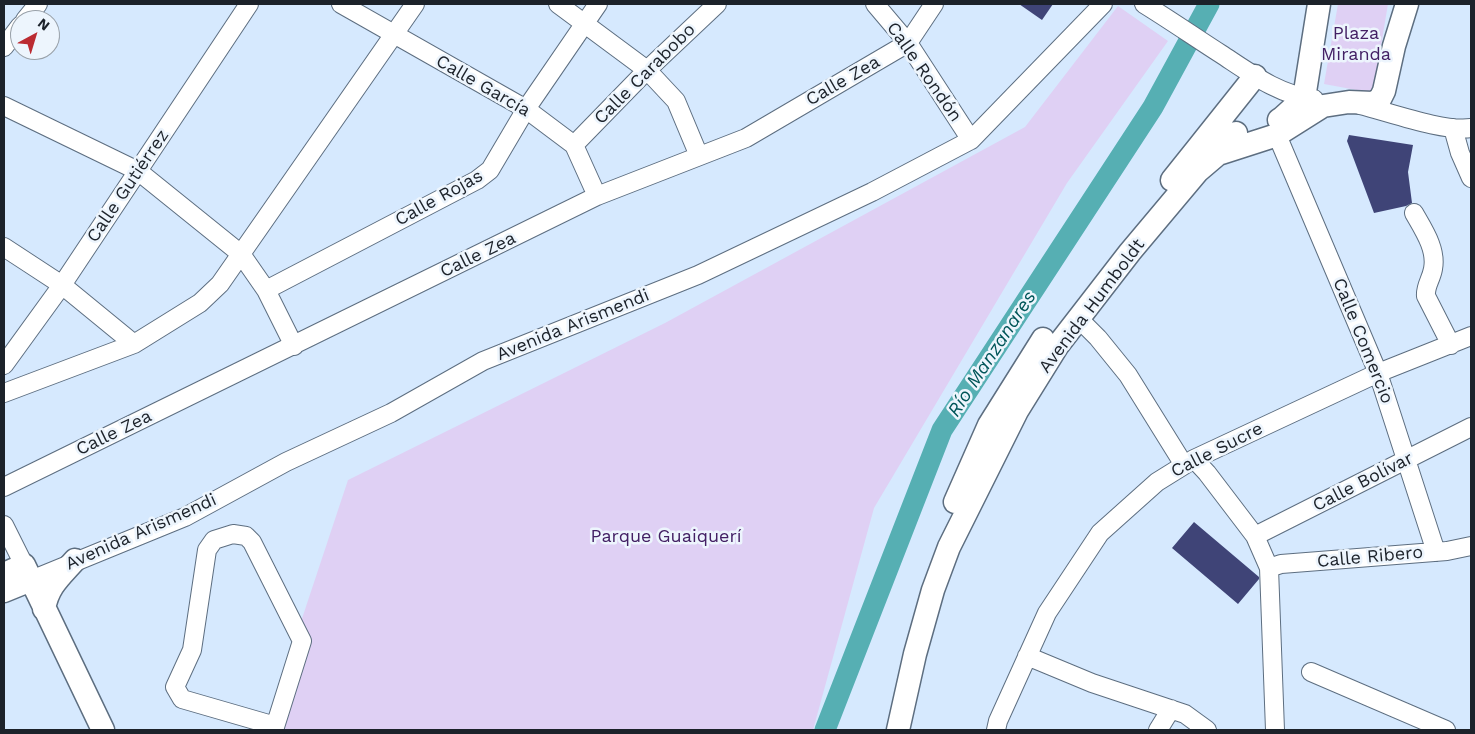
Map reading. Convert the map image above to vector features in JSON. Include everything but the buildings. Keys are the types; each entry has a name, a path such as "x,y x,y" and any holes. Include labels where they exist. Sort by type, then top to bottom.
{"main road":[{"path":"1200,145 1282,118 1304,98 1319,4"},
{"name":"Avenida Humboldt","path":"898,730 915,654 933,590 949,547 1017,411 1058,345 1130,252 1198,171 1218,154 1277,135 1323,106 1349,102 1373,103 1380,99 1384,91 1405,7"},
{"name":"Avenida Humboldt","path":"885,730 897,670 916,594 989,425 1044,338 1200,145 1250,73"},
{"path":"44,609 48,592 53,584 76,560"},
{"path":"13,575 44,609 102,730"},
{"path":"13,575 89,730"}],"street":[{"name":"Calle Gutiérrez","path":"4,365 62,285 249,4"},
{"name":"Calle García","path":"341,4 526,109 574,145 597,196"},
{"path":"4,393 134,344 200,303 220,284 415,4"},
{"path":"558,4 647,70 676,101 699,156"},
{"name":"Calle Rojas","path":"266,290 477,180 490,170 526,109 598,4"},
{"name":"Calle Carabobo","path":"574,145 647,70 717,4"},
{"name":"Calle Rondón","path":"875,4 908,43 971,140"},
{"name":"Calle Zea","path":"4,487 597,196 746,138 908,43 934,4"},
{"name":"Avenida Arismendi","path":"13,575 76,560 185,517 286,462 391,413 483,361 698,275 872,192 971,140 1103,4"},
{"path":"1147,6 1279,90 1304,98 1349,102 1453,128 1471,128"},
{"path":"4,106 138,171 241,254 266,290 294,346"},
{"path":"1453,128 1460,153 1471,178"},
{"name":"Calle Comercio","path":"1277,135 1378,373 1436,552"},
{"path":"1414,213 1432,248 1433,268 1425,288 1426,296 1451,345"},
{"path":"4,247 62,285 134,344"},
{"path":"1078,318 1103,344 1128,375 1189,462 1207,473 1255,536 1268,568 1275,730"},
{"name":"Calle Sucre","path":"996,730 998,721 1047,613 1100,533 1157,482 1189,462 1378,373 1471,336"},
{"name":"Calle Bolívar","path":"1255,536 1407,461 1471,427"},
{"path":"4,525 13,575"},
{"path":"233,534 246,536 252,542 302,641 274,728 272,724 182,699 175,688 192,650 206,550 214,540 233,534"},
{"name":"Calle Ribero","path":"1268,568 1281,564 1436,552 1471,546"},
{"path":"1027,656 1092,683 1185,714 1208,730"},
{"path":"1311,672 1446,730"},
{"path":"1158,730 1171,709"}],"green space":[{"name":"Plaza Miranda","path":"1338,4 1388,4 1373,93 1324,84"},
{"name":"Parque Guaiquerí","path":"1118,6 1168,41 1067,183 874,508 813,730 265,730 348,480 665,323 1025,127"}],"waterway":[{"name":"Río Manzanares","path":"825,730 942,430 1153,107 1209,4"}]}
